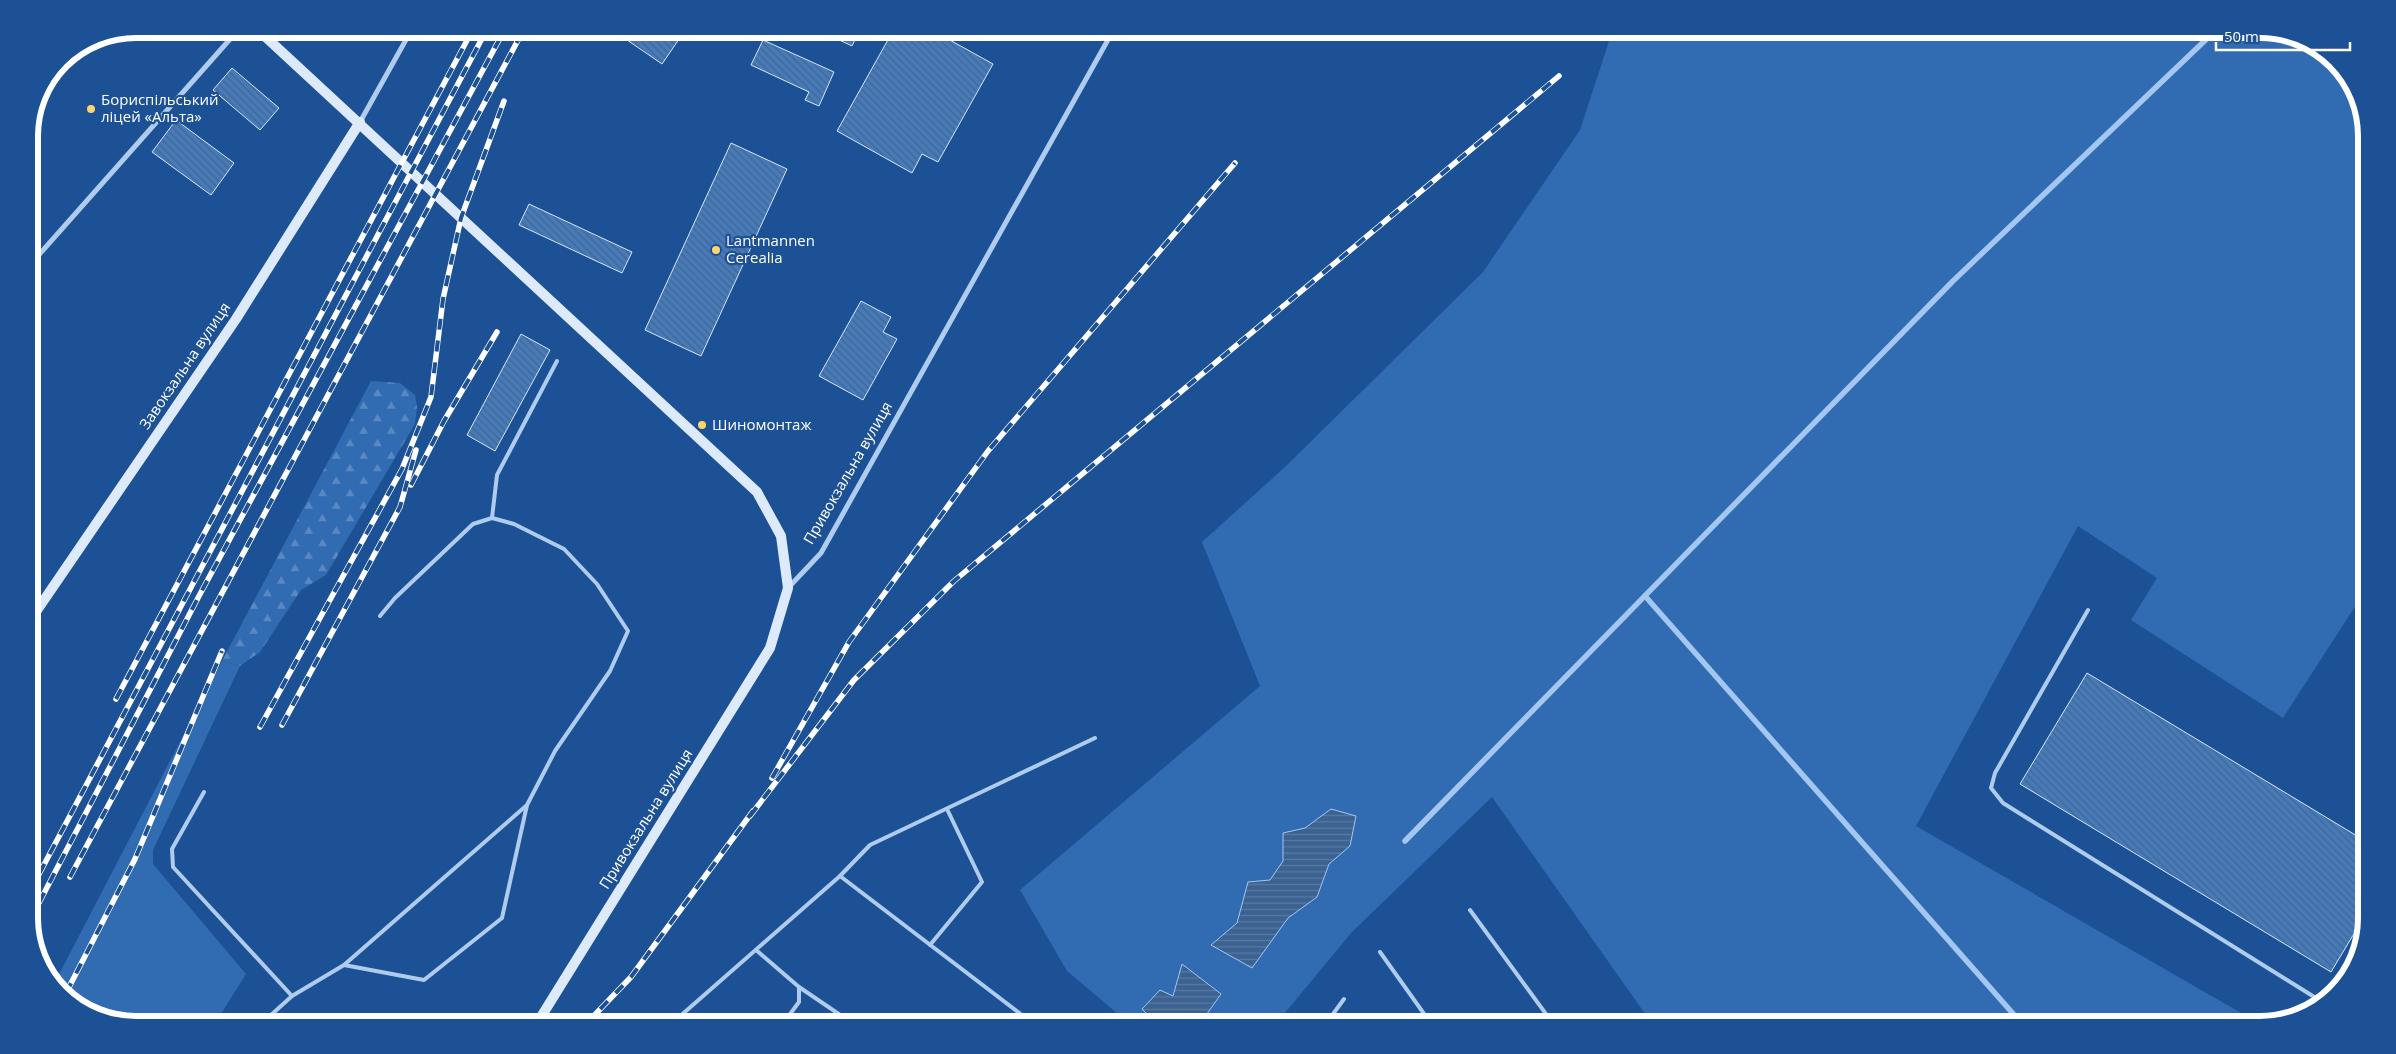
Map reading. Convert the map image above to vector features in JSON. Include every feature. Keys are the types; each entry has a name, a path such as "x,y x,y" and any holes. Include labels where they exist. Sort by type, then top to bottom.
{"main road":[{"path":"267,38 360,122 416,177 661,401 757,492 781,536 788,588"},
{"name":"Завокзальна вулиця","path":"38,609 236,319 360,122"},
{"name":"Привокзальна вулиця","path":"542,1016 770,648 788,588"}],"street":[{"path":"38,256 231,38"},
{"path":"360,122 407,38"},
{"name":"Привокзальна вулиця","path":"788,588 821,553 1109,38"}],"lane":[{"path":"492,518 497,475 557,361"},
{"path":"344,965 424,980 502,918 527,805 555,751 610,671 628,631 597,584 564,549 514,524 492,518 473,524 394,598 380,616"},
{"path":"2088,610 1996,773 1992,788 2003,803 2318,998"},
{"path":"680,1016 840,876 870,845 1095,738"},
{"path":"204,792 172,849 173,867 292,996"},
{"path":"270,1016 292,996 344,965 527,805"},
{"path":"930,945 982,882 947,809"},
{"path":"840,876 1023,1016"},
{"path":"1470,910 1547,1016"},
{"path":"756,950 799,987 842,1016"},
{"path":"1380,952 1426,1016"},
{"path":"789,1016 799,1002 799,987"},
{"path":"1332,1016 1344,999"}],"green space":[{"path":"1610,38 2267,38 2280,39 2310,51 2330,66 2338,76 2351,98 2357,116 2358,129 2358,602 2283,718 2131,620 2157,578 2078,526 1916,826 2246,1016 1647,1016 1492,797 1352,932 1282,1016 1120,1016 1067,971 1020,890 1260,686 1202,542 1286,466 1483,272 1580,130"},
{"path":"371,381 400,383 415,395 417,407 415,424 326,575 301,590 260,652 240,666 222,661"},
{"path":"222,661 240,666 153,850 153,864 246,974 220,1016 116,1015 86,1003 71,992 57,977"}],"shaded area":[{"path":"1331,809 1356,816 1350,846 1329,864 1317,897 1288,918 1252,968 1211,945 1237,923 1248,882 1270,880 1283,861 1283,833 1305,828"},
{"path":"1182,964 1221,994 1205,1016 1149,1016 1142,1009 1160,990 1173,996"}],"building":[{"path":"624,38 680,38 662,64"},
{"path":"835,38 856,38 852,46"},
{"path":"889,38 946,38 993,64 938,162 922,154 912,173 837,131"},
{"path":"763,40 834,72 819,106 805,100 809,92 751,65"},
{"path":"232,68 279,108 260,130 213,90"},
{"path":"176,120 234,163 211,195 152,152"},
{"name":"Lantmannen Cerealia","path":"731,143 787,169 701,356 645,330"},
{"path":"529,204 632,252 622,273 519,225"},
{"path":"861,301 891,317 883,332 897,339 863,400 819,376"},
{"path":"521,334 550,350 495,451 467,435"},
{"path":"2087,673 2358,837 2358,927 2331,972 2020,784"}],"waterway":[{"path":"1405,841 1953,281 2208,38"},
{"path":"1645,596 2015,1016"}],"railway":[{"path":"116,699 468,38"},
{"path":"38,876 482,38"},
{"path":"38,905 199,596 500,38"},
{"path":"70,877 519,38"},
{"path":"750,816 854,680 954,581 1559,76"},
{"path":"260,727 402,469 431,397 443,299 461,218 504,101"},
{"path":"772,778 849,642 988,451 1235,163"},
{"path":"411,485 444,421 497,332"},
{"path":"282,725 400,507 416,450"},
{"path":"68,989 135,859 222,651"},
{"path":"594,1016 631,977 753,811"}],"place":[{"name":"Бориспільський ліцей «Альта»","path":"91,109"},
{"name":"Lantmannen Cerealia","path":"716,250"},
{"name":"Шиномонтаж","path":"702,425"}]}
